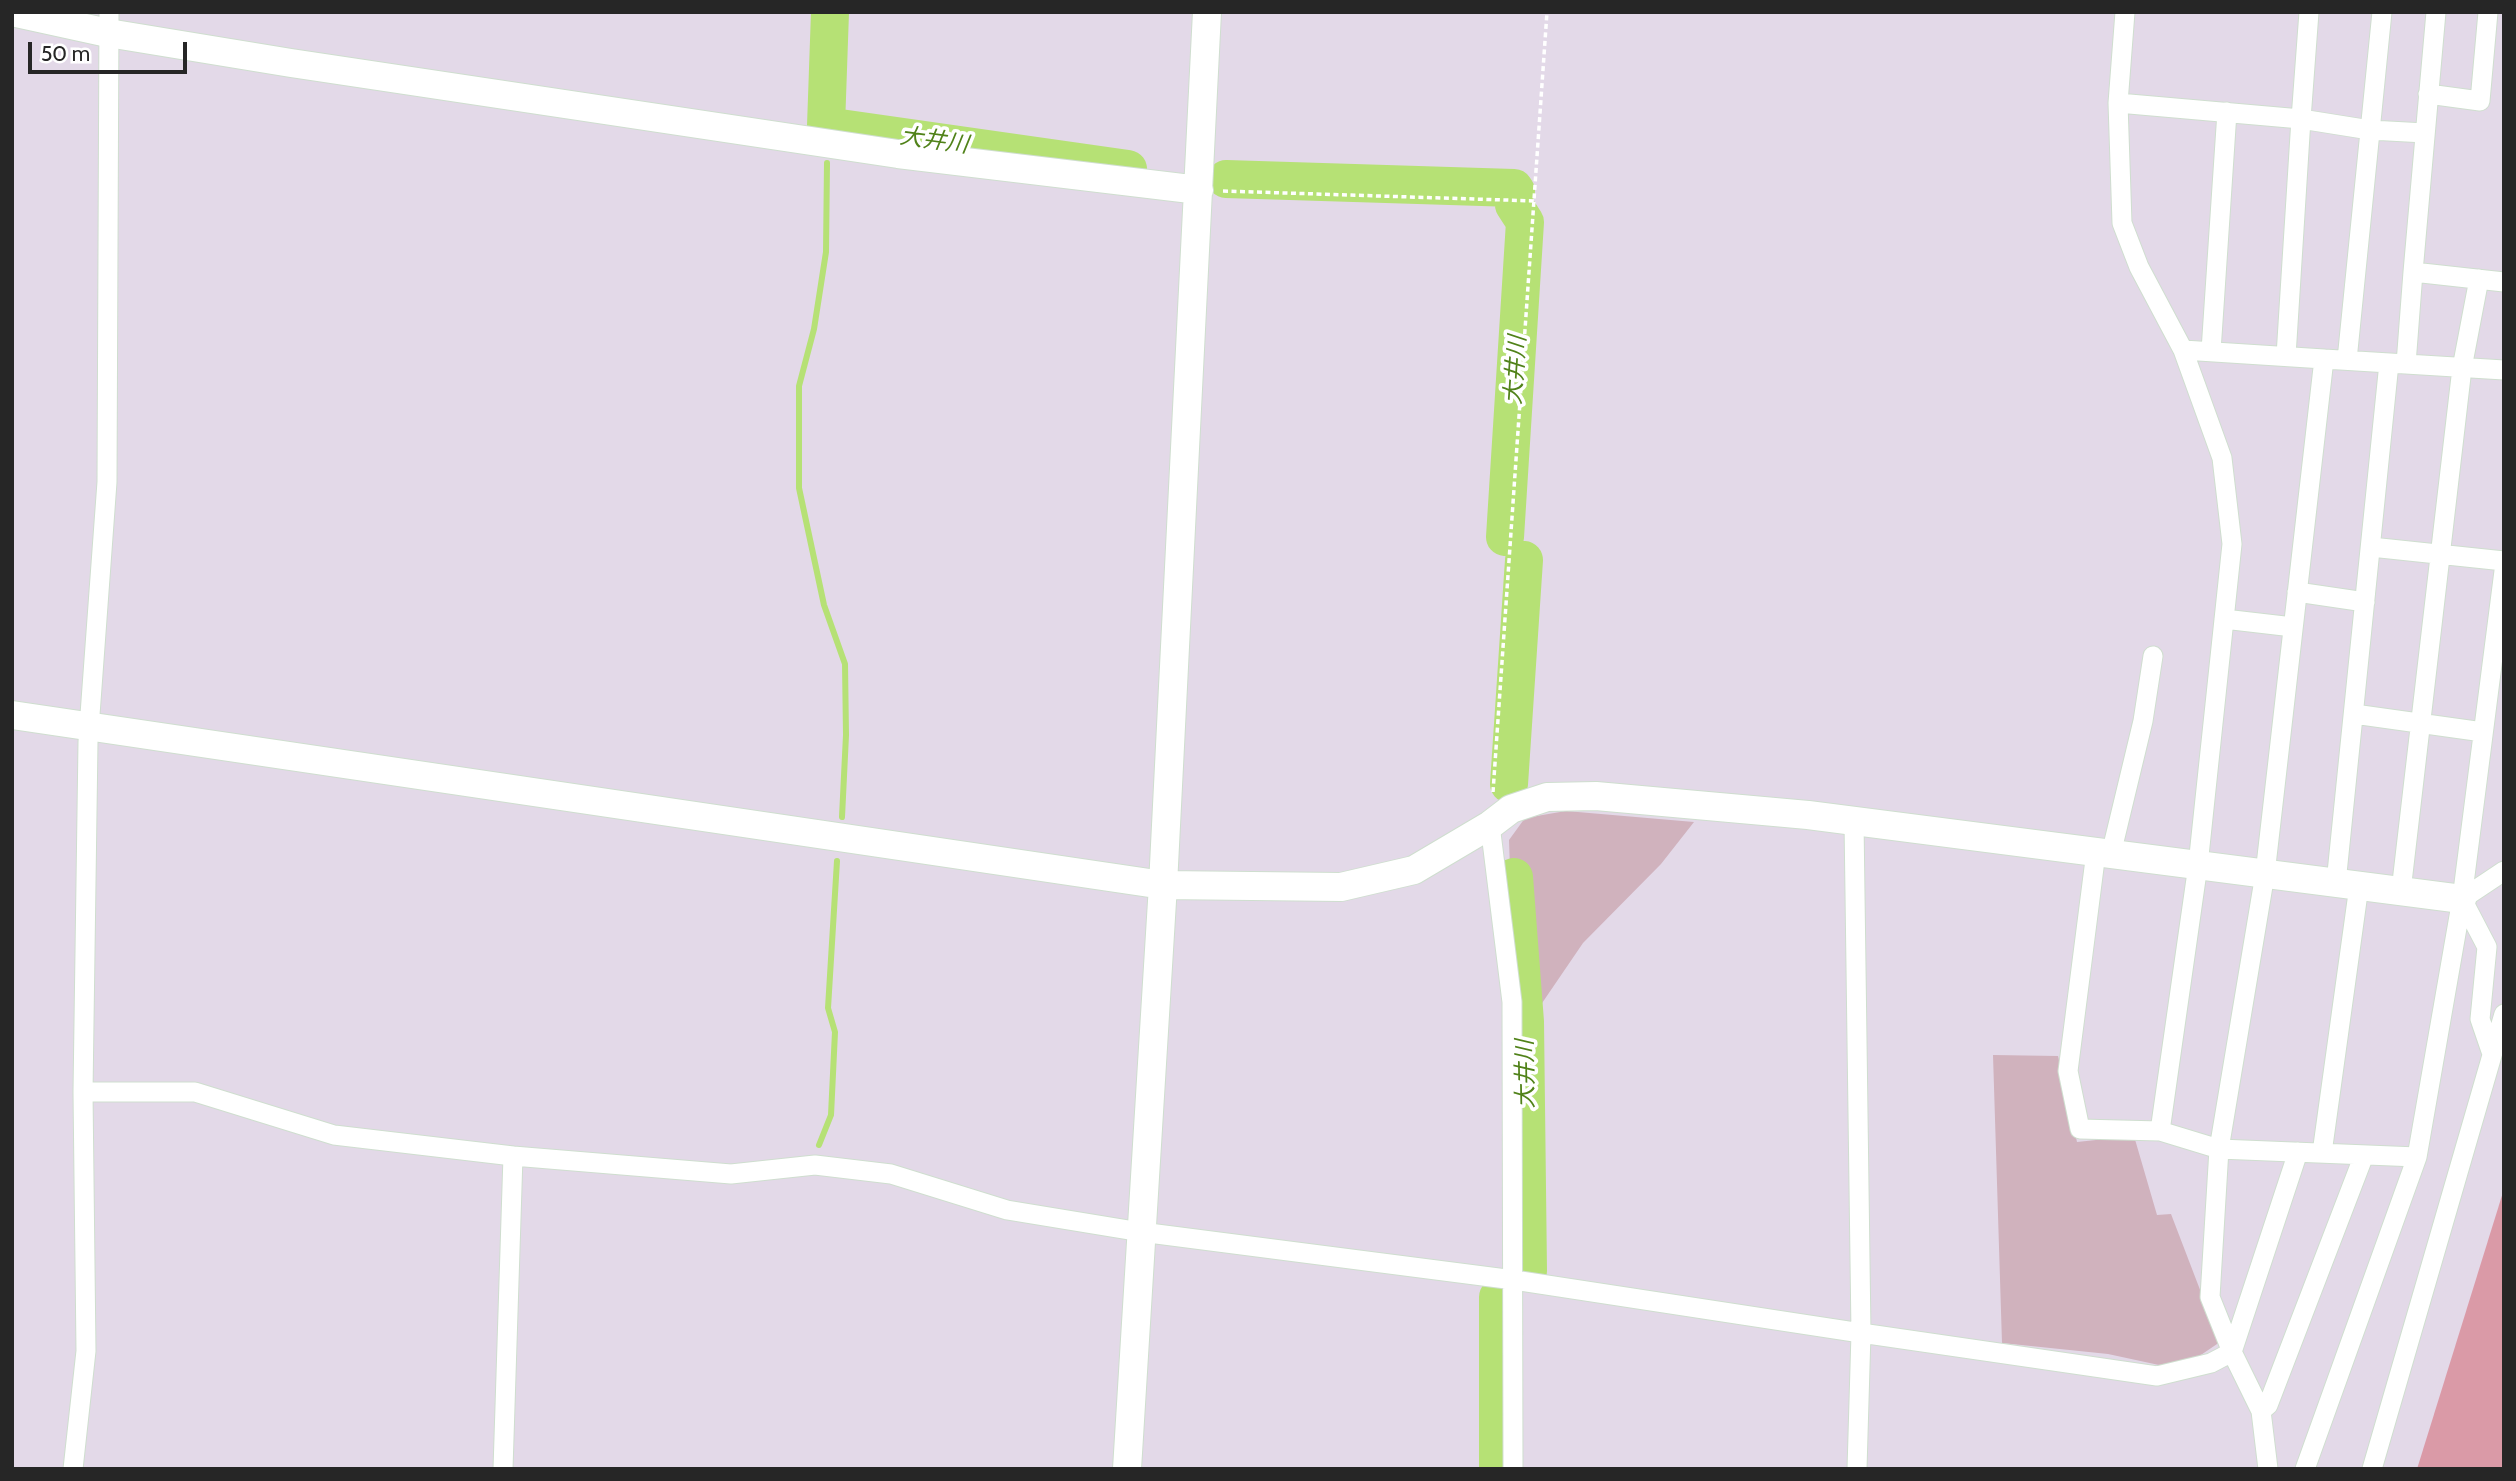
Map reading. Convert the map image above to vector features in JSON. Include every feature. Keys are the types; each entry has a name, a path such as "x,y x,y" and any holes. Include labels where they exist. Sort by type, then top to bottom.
{"street":[{"path":"12,12 109,22 898,154 1199,190"},
{"path":"1126,1469 1163,885 1207,12"},
{"path":"2125,12 2118,103 2122,223 2139,267 2183,350 2222,458 2232,544 2198,865 2160,1131"},
{"path":"2286,356 2309,12"},
{"path":"2347,360 2382,12"},
{"path":"2322,1153 2347,885 2354,714 2365,603 2397,364 2413,272 2436,12"},
{"path":"2428,94 2480,101 2488,12"},
{"path":"73,1469 86,1351 83,1092 89,725 107,482 109,22"},
{"path":"2118,103 2301,119 2370,130 2425,133"},
{"path":"2211,351 2227,112"},
{"path":"2413,272 2504,282"},
{"path":"2401,891 2462,368 2479,279"},
{"path":"2183,350 2504,370"},
{"path":"2268,1469 2261,1411 2232,1352 2210,1297 2220,1149 2264,874 2324,359"},
{"path":"2371,547 2504,561"},
{"path":"2305,1469 2417,1157 2462,899 2504,571"},
{"path":"2297,592 2365,603"},
{"path":"2224,619 2293,628"},
{"path":"2153,656 2143,721 2104,853 2068,1071 2080,1129 2160,1131 2220,1149 2417,1157"},
{"path":"2354,714 2483,732"},
{"path":"12,715 1163,885 1341,887 1414,870 1490,825 1511,808 1547,797 1572,796 1854,821 2462,899 2504,872"},
{"path":"1854,821 1861,1333 1857,1469"},
{"path":"1490,825 1512,1002 1513,1469"},
{"path":"2462,899 2487,947 2480,1019 2492,1054"},
{"path":"2372,1469 2504,1014"},
{"path":"83,1092 195,1092 334,1135 513,1156 731,1174 815,1165 891,1174 1007,1209 1141,1232 1514,1280 2157,1376 2211,1363 2232,1352 2298,1152"},
{"path":"2261,1411 2268,1405 2364,1155"},
{"path":"503,1469 513,1156"}],"path":[{"path":"1490,825 1536,201 1547,12"},
{"path":"1199,190 1536,201"}],"shaded area":[{"path":"1566,811 1694,822 1661,864 1583,943 1538,1009 1528,1006 1518,900 1520,889 1510,870 1509,840 1525,818"},
{"path":"1993,1055 2058,1056 2077,1142 2134,1136 2157,1215 2171,1214 2220,1342 2189,1363 2159,1365 2108,1354 2002,1343"},
{"path":"2504,1189 2504,1469 2417,1469"}],"waterway":[{"name":"大井川","path":"830,12 826,126 1128,169"},
{"path":"827,163 826,252 814,329 799,386 799,488 824,605 845,664 846,735 842,817"},
{"name":"大井川","path":"1226,179 1514,188 1516,191"},
{"name":"大井川","path":"1505,537 1525,222 1514,205"},
{"name":"大井川","path":"1509,784 1524,560"},
{"path":"819,1145 831,1115 835,1032 828,1008 837,861"},
{"name":"大井川","path":"1514,877 1525,1022 1528,1271"},
{"name":"大井川","path":"1498,1297 1498,1469"}]}
